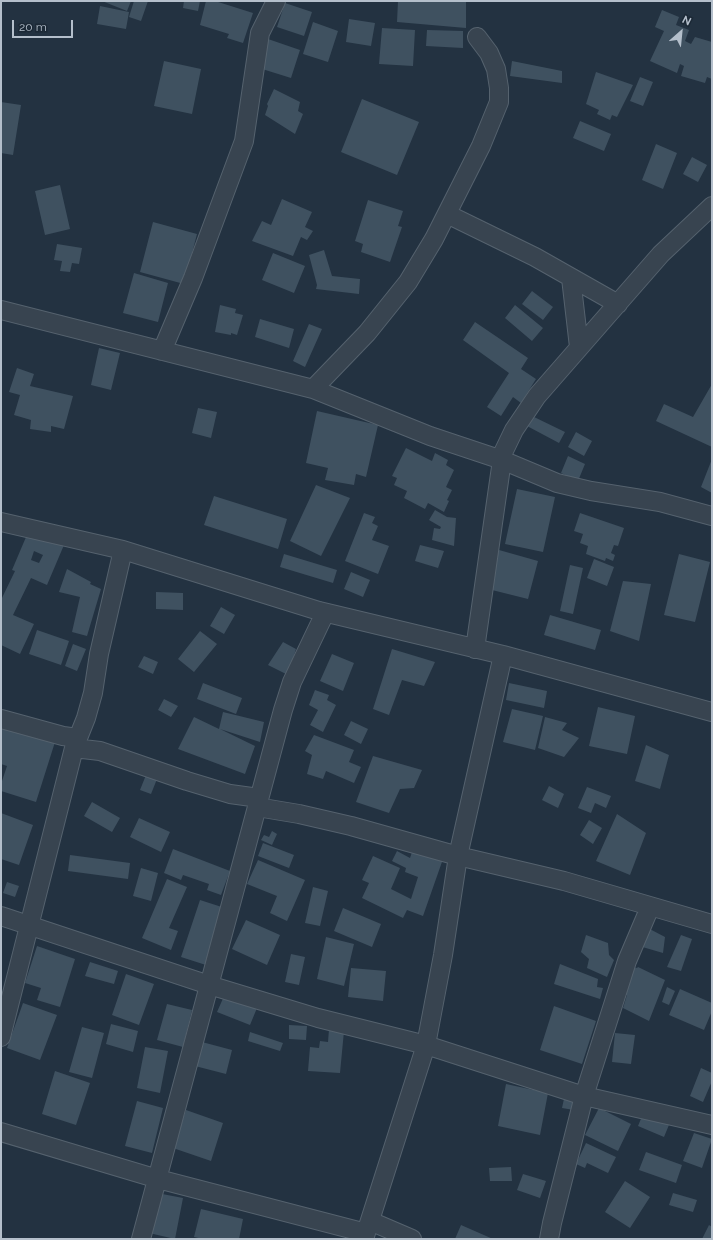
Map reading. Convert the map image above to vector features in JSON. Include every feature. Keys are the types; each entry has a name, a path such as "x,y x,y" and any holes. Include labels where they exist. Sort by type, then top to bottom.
{"street":[{"path":"162,351 193,278 244,141 260,33 276,1"},
{"path":"313,389 367,333 408,282 434,239 481,146 499,102 499,88 496,69 489,53 477,37"},
{"path":"475,648 501,459 514,430 537,396 661,254 712,206"},
{"path":"447,214 516,247 618,304"},
{"path":"572,278 579,347"},
{"path":"1,310 313,389 430,436 501,459 557,483 591,491 660,502 712,516"},
{"path":"1,522 122,550 325,612 503,655 712,712"},
{"path":"1,1037 76,743 86,718 93,694 99,654 122,550"},
{"path":"141,1239 283,710 292,682 325,612"},
{"path":"367,1231 426,1045 443,955 458,856 503,655"},
{"path":"1,719 63,736 76,743 187,781 258,803 351,826 458,856 564,881 712,924"},
{"path":"549,1239 584,1096 627,961 650,907"},
{"path":"1,916 209,985 318,1018 426,1045 584,1096 712,1126"},
{"path":"1,1132 158,1179 367,1231 412,1239"}],"building":[{"path":"102,1 131,1 127,11"},
{"path":"134,1 148,1 141,21 129,17"},
{"path":"184,1 200,1 198,11 183,8"},
{"path":"206,1 215,1 253,13 243,43 227,38 229,34 200,25"},
{"path":"398,1 466,1 466,28 397,22"},
{"path":"285,3 312,12 304,36 277,27"},
{"path":"100,6 129,12 126,29 97,24"},
{"path":"662,10 679,17 676,25 689,30 685,41 691,44 695,37 712,42 712,79 707,77 705,83 681,76 684,66 680,64 677,73 650,61 664,31 655,27"},
{"path":"349,19 375,23 371,46 346,42"},
{"path":"313,22 338,31 328,62 303,54"},
{"path":"382,28 415,30 413,66 379,64"},
{"path":"427,30 463,31 463,48 426,46"},
{"path":"268,39 300,50 291,78 259,68"},
{"path":"164,61 201,69 192,114 154,106"},
{"path":"512,61 562,71 562,83 510,76"},
{"path":"596,72 633,85 617,117 612,115 610,120 597,114 599,110 586,104"},
{"path":"640,77 653,82 643,106 630,101"},
{"path":"274,89 300,102 298,111 303,114 295,134 265,115 268,106 267,104"},
{"path":"362,99 419,122 397,175 341,152"},
{"path":"1,102 21,105 13,155 1,153"},
{"path":"580,121 611,134 604,151 573,138"},
{"path":"656,144 677,153 663,189 642,180"},
{"path":"692,157 707,165 698,182 683,174"},
{"path":"60,185 70,229 45,235 35,191"},
{"path":"282,199 312,212 305,227 313,231 307,240 301,237 293,256 252,241 262,221 271,225"},
{"path":"368,200 403,211 398,226 402,227 390,262 361,252 363,244 355,241"},
{"path":"153,222 197,234 184,284 140,272"},
{"path":"57,244 82,248 79,264 72,263 70,272 60,271 62,261 54,260"},
{"path":"324,250 332,276 360,279 359,294 316,289 317,285 309,255"},
{"path":"273,253 305,266 294,293 262,280"},
{"path":"134,273 168,283 158,322 123,313"},
{"path":"532,291 553,307 543,320 522,304"},
{"path":"220,305 236,309 235,313 243,315 237,335 215,332"},
{"path":"515,305 543,328 532,341 505,318"},
{"path":"260,319 294,329 289,348 255,337"},
{"path":"475,322 528,358 521,369 536,379 521,403 513,397 501,416 487,407 509,373 463,340"},
{"path":"309,324 322,329 305,367 293,361"},
{"path":"99,348 120,353 111,390 91,385"},
{"path":"17,368 34,374 30,386 73,396 64,429 51,426 51,432 30,429 31,420 14,415 20,395 9,392"},
{"path":"712,384 712,447 656,421 664,404 693,417"},
{"path":"198,408 217,412 211,438 192,433"},
{"path":"317,411 378,425 366,477 356,474 354,485 325,480 328,468 306,463"},
{"path":"532,416 565,432 559,443 527,426"},
{"path":"576,432 592,441 584,456 568,447"},
{"path":"406,448 432,461 435,453 448,460 446,465 454,470 446,487 452,490 447,500 449,501 444,512 428,503 425,509 404,498 407,491 394,485 397,478 392,476"},
{"path":"568,456 585,464 578,481 561,473"},
{"path":"712,459 712,493 701,487"},
{"path":"316,485 350,498 321,556 290,541"},
{"path":"517,489 555,497 543,552 505,544"},
{"path":"214,496 287,519 278,549 204,525"},
{"path":"435,510 447,517 456,518 454,546 432,540 434,528 440,529 441,527 429,520"},
{"path":"364,513 375,517 372,523 378,526 372,540 389,546 378,574 345,561"},
{"path":"580,513 624,528 618,546 614,545 611,553 615,555 613,561 606,558 605,561 586,554 588,546 580,543 583,534 574,531"},
{"path":"29,530 64,545 47,585 31,578 13,615 34,624 20,654 1,645 1,600 15,571 12,570","holes":["34,551 43,555 39,563 31,560"]},
{"path":"420,545 444,551 438,568 415,561"},
{"path":"499,550 538,561 528,599 488,589"},
{"path":"284,554 337,570 333,583 280,567"},
{"path":"679,554 710,562 695,622 664,615"},
{"path":"594,559 614,567 607,586 587,578"},
{"path":"570,565 583,568 573,614 560,611"},
{"path":"67,569 91,582 90,584 101,589 87,636 72,632 80,597 59,592"},
{"path":"351,572 370,580 363,597 344,589"},
{"path":"623,581 651,584 639,641 610,631"},
{"path":"156,592 183,593 183,610 156,609"},
{"path":"221,607 235,615 224,634 210,626"},
{"path":"550,615 601,630 595,650 544,635"},
{"path":"37,630 69,641 61,665 29,654"},
{"path":"200,631 217,644 194,672 178,659"},
{"path":"283,642 296,649 288,675 268,665"},
{"path":"73,644 86,649 77,671 65,666"},
{"path":"392,649 435,662 424,686 402,680 389,715 373,709"},
{"path":"332,654 354,663 343,691 320,681"},
{"path":"144,656 158,662 153,674 138,667"},
{"path":"203,683 242,698 236,714 197,699"},
{"path":"509,683 547,691 544,708 506,700"},
{"path":"315,690 329,695 327,700 336,705 323,732 310,725 318,710 309,705"},
{"path":"164,699 178,706 171,717 158,710"},
{"path":"598,707 635,716 627,754 589,746"},
{"path":"512,709 543,716 535,750 503,742"},
{"path":"223,712 264,722 260,742 220,729 255,746 245,774 178,749 194,717 219,729"},
{"path":"545,717 567,723 562,730 579,738 564,757 538,748"},
{"path":"351,721 368,729 361,744 344,735"},
{"path":"1,725 55,742 36,802 1,791 1,784 7,766 1,764"},
{"path":"314,735 354,750 349,762 361,767 354,783 326,771 323,779 307,774 312,755 305,751"},
{"path":"646,745 669,755 660,789 635,781"},
{"path":"373,756 422,770 414,788 400,789 389,813 356,802"},
{"path":"146,775 157,779 151,794 140,790"},
{"path":"549,786 564,794 558,808 542,800"},
{"path":"587,787 611,796 606,808 595,803 591,813 578,808"},
{"path":"92,802 120,818 112,832 84,816"},
{"path":"1,813 33,825 19,865 1,859"},
{"path":"617,814 646,833 630,875 596,861"},
{"path":"139,818 170,832 161,852 130,837"},
{"path":"589,820 602,828 593,844 580,835"},
{"path":"272,831 277,834 272,845 261,840 264,835 269,837"},
{"path":"263,843 294,855 289,868 258,856"},
{"path":"173,849 230,871 221,895 207,890 209,884 183,875 181,880 164,873"},
{"path":"413,849 443,859 423,916 407,910 403,918 362,898 369,883 362,880 373,856 400,868 391,889 411,899 418,877 405,872 406,868 392,861 397,851 410,858"},
{"path":"70,855 130,863 128,879 68,871"},
{"path":"258,860 305,880 287,921 270,913 277,896 247,884"},
{"path":"141,868 158,873 151,901 133,896"},
{"path":"167,879 187,887 169,928 178,931 171,950 142,938"},
{"path":"7,882 19,886 15,897 3,893"},
{"path":"313,887 328,891 320,926 305,923"},
{"path":"200,900 228,909 209,966 181,957"},
{"path":"343,908 381,924 372,947 334,931"},
{"path":"246,920 280,935 267,965 232,949"},
{"path":"644,926 665,937 663,953 639,946"},
{"path":"586,935 608,943 609,955 614,960 607,977 587,968 589,959 581,952"},
{"path":"681,935 692,939 681,971 667,967"},
{"path":"326,937 354,944 344,986 317,979"},
{"path":"37,946 75,959 60,1007 37,1000 41,988 25,983"},
{"path":"291,954 305,957 299,985 285,982"},
{"path":"90,962 118,971 114,984 85,976"},
{"path":"560,964 598,979 597,987 603,988 600,999 554,984"},
{"path":"633,967 638,967 665,980 649,1021 623,1008 627,995 623,994"},
{"path":"351,968 386,971 383,1001 348,997"},
{"path":"126,974 154,984 139,1025 112,1015"},
{"path":"667,987 675,991 669,1005 662,1002"},
{"path":"680,989 712,1003 712,1011 704,1030 669,1015"},
{"path":"225,994 257,1008 250,1025 217,1012"},
{"path":"23,1003 57,1015 40,1060 7,1048"},
{"path":"167,1004 192,1010 183,1047 157,1040"},
{"path":"554,1006 596,1021 582,1064 540,1050"},
{"path":"111,1024 138,1031 133,1052 106,1044"},
{"path":"289,1025 307,1026 306,1040 289,1039"},
{"path":"82,1027 104,1033 92,1078 69,1072"},
{"path":"329,1029 344,1031 340,1073 308,1071 310,1047 319,1048 320,1041 328,1042"},
{"path":"250,1032 283,1043 280,1051 248,1041"},
{"path":"615,1033 635,1035 631,1064 612,1062"},
{"path":"202,1042 232,1050 226,1074 195,1066"},
{"path":"145,1047 168,1051 160,1093 137,1088"},
{"path":"701,1068 712,1073 712,1081 703,1102 690,1096"},
{"path":"55,1071 90,1083 76,1125 42,1114"},
{"path":"506,1084 548,1093 540,1135 498,1126"},
{"path":"565,1094 576,1096 574,1110 562,1108"},
{"path":"137,1101 163,1108 152,1153 125,1146"},
{"path":"599,1108 631,1124 618,1151 585,1135"},
{"path":"645,1109 671,1120 664,1137 638,1126"},
{"path":"186,1110 223,1123 211,1161 173,1148"},
{"path":"694,1133 712,1139 702,1168 683,1161"},
{"path":"586,1143 616,1157 608,1173 587,1163 585,1168 576,1164"},
{"path":"646,1152 682,1165 676,1183 639,1170"},
{"path":"511,1167 512,1181 490,1181 489,1168"},
{"path":"523,1174 546,1181 540,1198 517,1190"},
{"path":"625,1181 650,1197 630,1228 605,1212"},
{"path":"157,1193 183,1198 175,1239 149,1233"},
{"path":"673,1193 697,1200 693,1212 669,1205"},
{"path":"201,1209 243,1219 239,1239 203,1239 194,1237"},
{"path":"461,1225 493,1239 455,1239"},
{"path":"709,1225 712,1227 712,1239 702,1239"}]}
